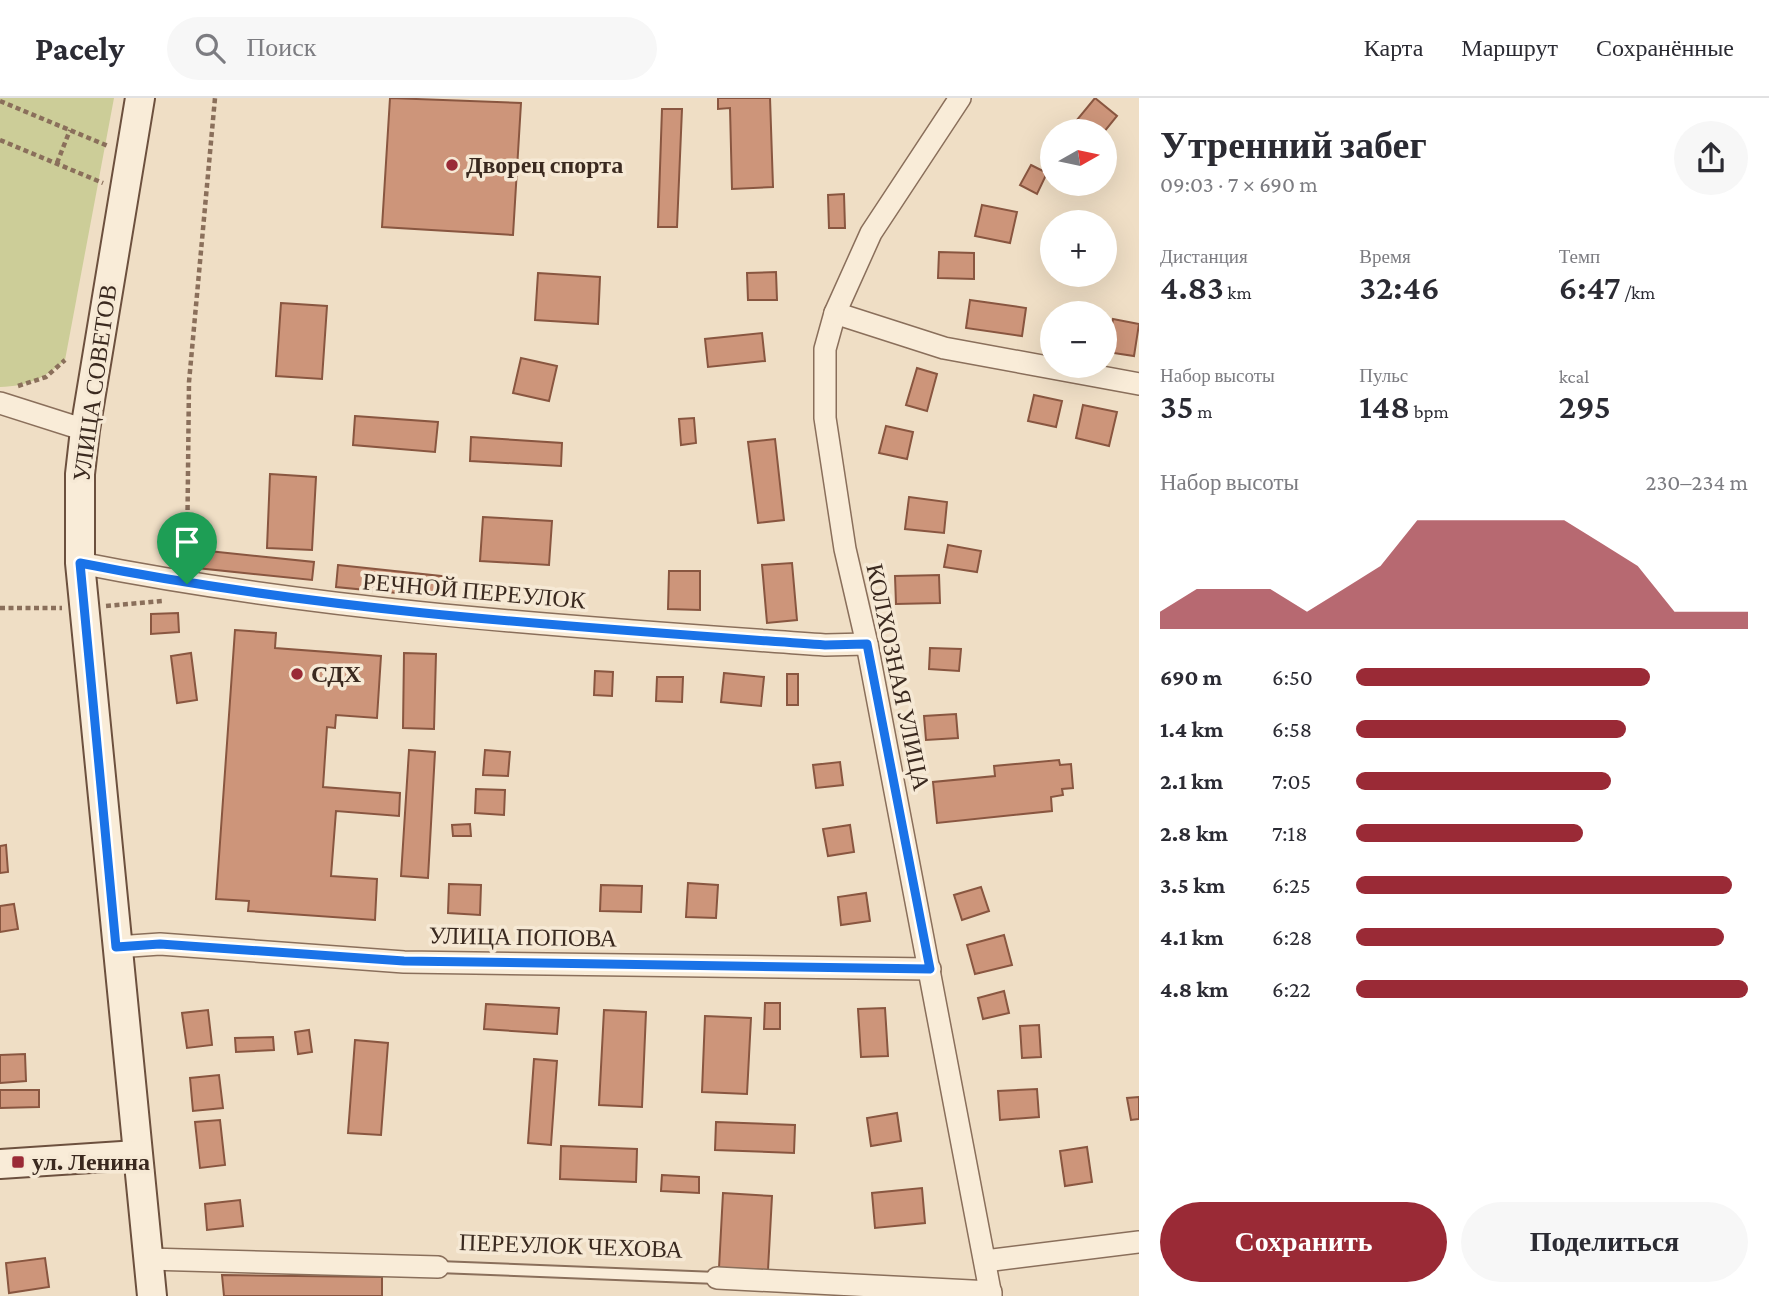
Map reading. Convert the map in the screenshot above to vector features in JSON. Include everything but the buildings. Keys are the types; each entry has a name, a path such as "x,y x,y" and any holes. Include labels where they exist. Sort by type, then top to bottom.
{"main road":[{"name":"УЛИЦА СОВЕТОВ","path":"140,98 85,430 80,474 80,563 152,1296"},
{"path":"0,1164 137,1155"}],"street":[{"name":"КОЛХОЗНАЯ УЛИЦА","path":"960,98 871,233 835,313 825,349 825,418 845,549 867,644 991,1294"},
{"path":"835,313 944,348 1139,384"},
{"path":"5,395 85,430"},
{"name":"РЕЧНОЙ ПЕРЕУЛОК","path":"80,563 187,584 444,617 811,644 867,644"},
{"name":"УЛИЦА ПОПОВА","path":"116,947 160,944 404,961 930,969"},
{"path":"985,1261 1139,1242"},
{"name":"ПЕРЕУЛОК ЧЕХОВА","path":"148,1259 438,1267"},
{"name":"ПЕРЕУЛОК ЧЕХОВА","path":"717,1278 991,1294"}],"lane":[{"name":"ПЕРЕУЛОК ЧЕХОВА","path":"438,1267 717,1278"}],"path":[{"path":"187,584 190,382 215,98"},
{"path":"0,101 112,147"},
{"path":"57,163 70,130"},
{"path":"0,140 106,184"},
{"path":"5,395 46,377 65,360"}],"green space":[{"path":"0,98 114,98 65,360 36,380 0,387"}],"place":[{"name":"Дворец спорта","path":"452,165"},
{"name":"СДХ","path":"297,674"},
{"name":"ул. Ленина","path":"18,1162"}],"route":[{"path":"80,563 187,584 444,617 825,645 867,644 930,969 404,961 160,944 116,947 80,563"}]}
